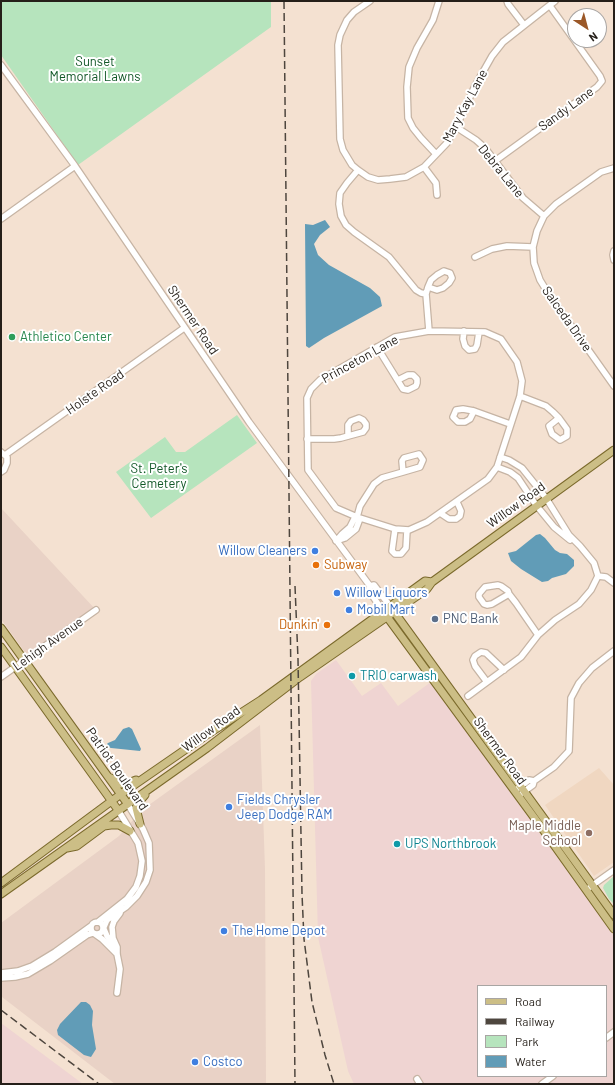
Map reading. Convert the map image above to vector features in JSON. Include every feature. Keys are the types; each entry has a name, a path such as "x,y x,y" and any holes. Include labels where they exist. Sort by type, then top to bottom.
{"main road":[{"name":"Willow Road","path":"1,894 207,748 291,684 427,589 432,582 536,505 614,450"},
{"name":"Willow Road","path":"1,883 121,794 205,736 274,691 425,581 432,582"},
{"name":"Shermer Road","path":"390,606 522,789 589,888 614,929"},
{"name":"Shermer Road","path":"383,611 516,794 589,888 614,915"},
{"name":"Patriot Boulevard","path":"1,628 127,804"},
{"name":"Patriot Boulevard","path":"1,647 118,810"},
{"path":"97,763 114,780 121,784 126,784 135,781 179,750 205,736"},
{"path":"140,824 136,808 141,798 154,786 198,756 207,748"},
{"path":"90,817 99,808 104,798 98,781"},
{"path":"63,849 77,846 104,826 119,825 130,831"}],"street":[{"name":"Mary Kay Lane","path":"370,1 354,12 347,20 340,35 338,45 340,139 347,158 358,170 368,177 378,180 406,176 424,167 447,143 475,86 492,56 503,42 555,1"},
{"path":"436,154 417,133 408,118 407,87 409,67 416,48 434,20 439,1"},
{"path":"508,1 508,4 524,25"},
{"name":"Sandy Lane","path":"495,161 602,82 600,76 550,6"},
{"name":"Shermer Road","path":"1,65 75,166 249,422 336,542 370,586 374,586 390,606"},
{"name":"Debra Lane","path":"456,127 476,140 485,148 523,198 544,216"},
{"path":"1,219 75,166"},
{"path":"424,167 436,183 437,195"},
{"path":"474,257 492,249 507,246 533,247 537,231 544,216 556,204 601,172 614,168"},
{"path":"358,170 347,182 340,193 339,204 341,216 346,225 354,232 389,257 416,290 421,293 427,291 429,331"},
{"name":"Salceda Drive","path":"533,247 534,263 540,280 614,386"},
{"path":"614,251 614,260"},
{"name":"Holste Road","path":"1,472 7,464 3,454 184,328"},
{"name":"Princeton Lane","path":"429,331 464,331 485,332 501,339 517,362 522,381 520,396 497,467 488,480 440,514 427,522 407,530 395,529 357,517 336,508 308,470 307,398 310,388 320,380 395,337 429,331"},
{"path":"464,331 463,339 465,346 470,350 475,349 479,332"},
{"path":"377,347 398,380"},
{"path":"520,396 546,406 558,418"},
{"path":"474,410 510,424"},
{"path":"307,439 334,439 348,436"},
{"path":"468,696 521,657 538,635 555,620 579,604 591,590 598,576 594,563 569,535 546,498 522,468 509,460 500,457"},
{"path":"497,467 510,472 518,478 536,505 557,530 576,542"},
{"path":"336,542 357,517 360,506 374,484 382,478 403,472"},
{"path":"440,514 449,519 456,519 460,516 461,511 457,502"},
{"path":"557,530 563,525"},
{"path":"395,529 392,551 395,554 401,554 406,548 407,530"},
{"path":"598,576 606,577 614,583"},
{"name":"Shermer Road","path":"370,586 369,591 383,611"},
{"path":"509,594 492,604 487,605 484,604 479,598 481,591 488,586 501,586 509,594 538,635"},
{"name":"Lehigh Avenue","path":"1,677 96,610"},
{"path":"516,794 522,789 533,785 534,781 554,767 569,751 571,698 580,683 592,668 614,651"},
{"path":"487,682 475,666 473,660 475,656 481,652 486,653 504,670"},
{"name":"Patriot Boulevard","path":"1,978 28,974 50,961 87,935 100,934 107,920 126,907 141,891 150,870 149,843 140,824 127,804"},
{"name":"Patriot Boulevard","path":"1,973 18,971 32,966 55,952 91,926 94,922 98,922 128,899 136,887 140,876 142,860 138,843 118,810"},
{"path":"589,888 614,870"},
{"path":"117,993 120,970 112,927 114,921 126,907"},
{"path":"98,922 102,923 107,936 117,950"},
{"path":"91,926 91,930 94,934 117,950"},
{"path":"542,1084 552,1077"}],"shaded area":[{"path":"1,508 96,610 29,658 1,619"},
{"path":"336,660 362,696 381,683 398,706 431,682 614,936 614,1084 354,1084 348,1071 318,937 311,681 316,674"},
{"path":"260,725 265,869 266,1084 115,1084 2,997 1,923 119,836 142,810"},
{"name":"Maple Middle School","path":"599,768 614,785 614,862 594,876 545,805"},
{"path":"1,1023 83,1084 1,1084"}],"green space":[{"name":"Sunset Memorial Lawns","path":"1,1 271,1 271,27 78,165 1,55"},
{"name":"St. Peter's Cemetery","path":"237,415 257,443 151,518 116,472 165,437 176,452 185,452"},
{"path":"614,876 614,904 609,899 603,888 604,885"}],"water":[{"path":"325,220 330,227 320,235 314,244 318,255 329,265 370,288 380,297 382,306 309,348 306,346 305,224 313,225"},
{"path":"540,534 555,550 560,553 567,554 574,560 574,566 566,574 542,582 511,561 508,553 516,551 536,535"},
{"path":"129,727 132,729 141,749 140,751 108,747 108,743 115,740 123,729"},
{"path":"81,1002 86,1002 90,1005 93,1011 92,1025 96,1049 91,1057 84,1055 58,1035 57,1030 60,1024"}],"railway":[{"path":"284,1 295,1084"},
{"path":"295,586 304,939 312,1002 334,1084"},
{"path":"1,1010 99,1084"}],"place":[{"name":"Athletico Center","path":"12,337"},
{"name":"Willow Cleaners","path":"315,551"},
{"name":"Subway","path":"316,565"},
{"name":"Willow Liquors","path":"337,593"},
{"name":"Mobil Mart","path":"349,610"},
{"name":"PNC Bank","path":"435,619"},
{"name":"Dunkin'","path":"327,625"},
{"name":"TRIO carwash","path":"352,676"},
{"name":"Fields Chrysler Jeep Dodge RAM","path":"229,807"},
{"name":"Maple Middle School","path":"589,833"},
{"name":"UPS Northbrook","path":"397,844"},
{"name":"The Home Depot","path":"224,931"},
{"name":"Costco","path":"195,1062"}]}
